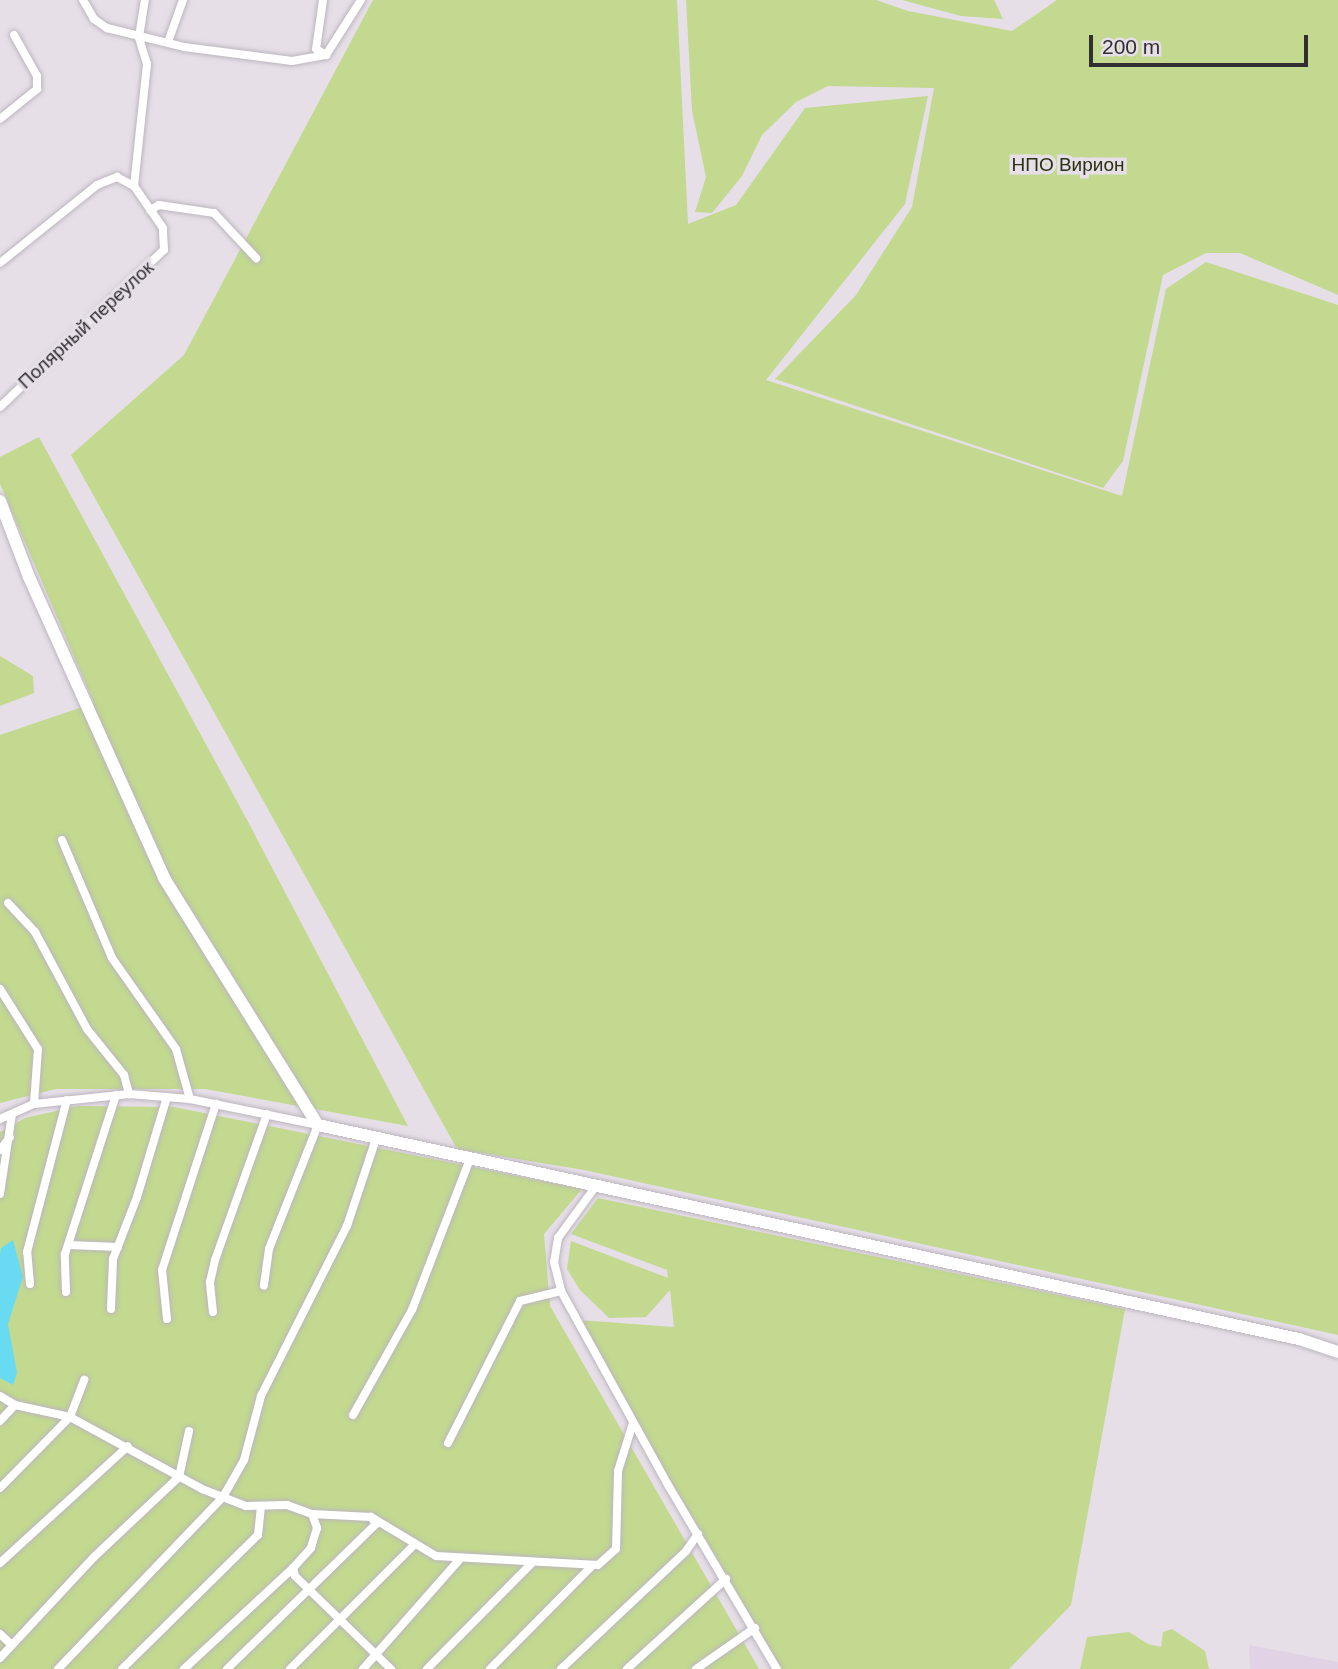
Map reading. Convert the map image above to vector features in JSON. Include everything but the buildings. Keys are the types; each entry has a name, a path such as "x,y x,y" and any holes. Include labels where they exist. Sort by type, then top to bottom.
{"street":[{"path":"83,0 94,19 139,37 292,61 326,55 361,0"},
{"path":"0,263 97,185 117,177 134,186 147,64 139,37 145,0"},
{"path":"168,42 183,0"},
{"path":"323,0 316,49 326,55"},
{"path":"0,119 37,89 37,76 14,35"},
{"name":"Полярный переулок","path":"0,407 164,250 163,228 134,186"},
{"path":"150,210 159,205 214,213 257,258"},
{"path":"0,501 29,577 164,878 318,1125"},
{"path":"62,840 112,958 176,1049 190,1099"},
{"path":"8,903 35,932 87,1029 124,1075 130,1094"},
{"path":"0,989 38,1049 34,1104"},
{"path":"0,1119 34,1104 67,1100 130,1094 190,1099 1287,1336 1338,1352"},
{"path":"66,1292 69,1245 116,1095"},
{"path":"111,1309 113,1259 167,1097"},
{"path":"30,1283 27,1252 67,1100"},
{"path":"167,1319 163,1270 216,1104"},
{"path":"0,1194 12,1114"},
{"path":"213,1312 209,1282 215,1260 267,1114"},
{"path":"264,1286 269,1249 318,1125"},
{"path":"0,1150 10,1137"},
{"path":"58,1669 223,1497 244,1460 261,1396 347,1226 376,1139"},
{"path":"354,1415 412,1310 470,1159"},
{"path":"596,1186 558,1238 554,1262 561,1291 633,1423 777,1669"},
{"path":"69,1245 118,1247"},
{"path":"448,1443 520,1301 561,1291"},
{"path":"0,1488 70,1417 84,1380"},
{"path":"0,1396 15,1405 70,1417 128,1446 179,1477 246,1506 287,1505 312,1514 371,1517 411,1539 414,1545 459,1560 593,1564 606,1561 616,1549 618,1471 633,1423"},
{"path":"0,1421 15,1405"},
{"path":"0,1658 94,1556 179,1477 189,1432"},
{"path":"0,1563 128,1446"},
{"path":"122,1669 258,1535 261,1506"},
{"path":"184,1669 311,1548 317,1528 312,1514"},
{"path":"227,1669 371,1534 376,1524 371,1517"},
{"path":"561,1669 686,1551 698,1534"},
{"path":"290,1669 342,1620 414,1545"},
{"path":"363,1669 378,1656 459,1560"},
{"path":"427,1669 531,1563"},
{"path":"490,1669 593,1564"},
{"path":"293,1568 310,1593 342,1620 391,1669"},
{"path":"627,1669 726,1579"},
{"path":"696,1669 755,1628"},
{"path":"0,1634 12,1645"}],"shaded area":[{"path":"1249,1645 1338,1662 1338,1669 1250,1669"}],"green space":[{"path":"373,0 677,0 688,224 736,205 805,108 928,96 905,204 766,380 1122,496 1166,289 1206,262 1338,305 1338,1335 584,1170 457,1149 71,455 184,355"},
{"name":"НПО Вирион","path":"686,0 876,0 908,11 1012,31 1057,0 1338,0 1338,295 1240,253 1206,253 1163,275 1123,461 1103,488 775,379 856,295 912,207 934,88 828,86 796,102 762,135 742,176 712,213 695,212 706,177 692,111"},
{"path":"902,0 994,0 1003,19 961,16"},
{"path":"39,437 246,818 408,1126 205,1089 56,1089 0,1103 0,735 94,703 0,484 0,457"},
{"path":"0,656 33,676 34,693 0,706"},
{"path":"78,1106 174,1107 582,1189 544,1234 550,1306 759,1669 0,1669 0,1132 25,1118"},
{"path":"598,1198 1125,1309 1071,1605 1009,1669 772,1669 579,1320 674,1327 670,1290 646,1317 609,1318 580,1290 567,1269 571,1241 668,1278 667,1270 571,1234"},
{"path":"1172,1629 1205,1651 1209,1669 1080,1669 1087,1637 1129,1632 1148,1644 1161,1647 1163,1632"}],"water":[{"path":"13,1240 23,1277 8,1324 17,1373 13,1385 0,1378 0,1255 1,1248"}]}
